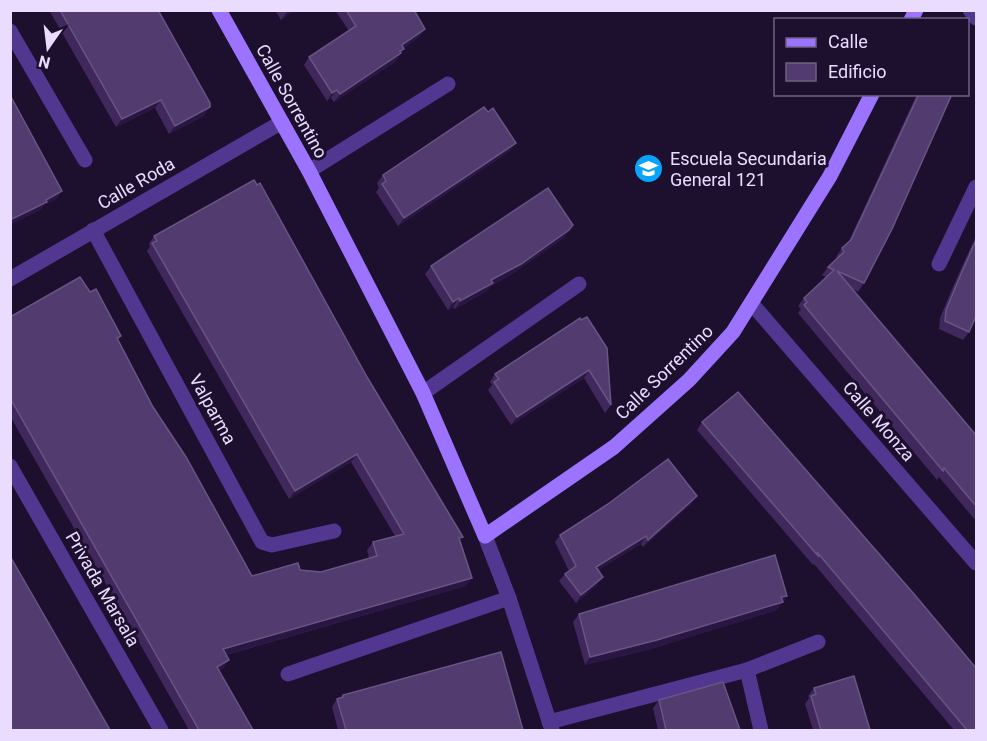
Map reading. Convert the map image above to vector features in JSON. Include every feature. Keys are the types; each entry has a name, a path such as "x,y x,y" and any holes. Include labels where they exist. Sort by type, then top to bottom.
{"street":[{"name":"Calle Sorrentino","path":"219,10 309,171 423,393 485,536 509,598 550,726"},
{"path":"970,10 976,18"},
{"path":"10,31 85,160"},
{"path":"309,171 448,84"},
{"name":"Calle Sorrentino","path":"485,536 614,447 689,380 733,332 830,176 871,96"},
{"name":"Calle Roda","path":"10,279 282,122"},
{"path":"939,264 976,187"},
{"name":"Valparma","path":"93,230 262,542 272,545 334,531"},
{"path":"423,393 579,284"},
{"name":"Calle Monza","path":"752,304 976,563"},
{"name":"Privada Marsala","path":"10,466 161,730"},
{"path":"288,674 509,598"},
{"path":"550,726 747,670 818,642"},
{"path":"747,670 761,730"}],"building":[{"path":"60,10 158,10 210,103 210,107 175,126 161,100 122,119"},
{"path":"346,10 414,10 425,29 402,45 404,49 400,51 401,53 340,94 337,90 332,93 309,57 356,26"},
{"path":"10,95 62,191 46,200 47,202 10,220"},
{"path":"918,96 951,96 892,229 864,283 837,271 976,435 976,506 944,468 943,471 804,305 807,302 804,298 834,270 828,267 844,252 842,248 851,240"},
{"path":"484,107 488,112 493,108 516,143 404,218 382,184 386,181 383,175"},
{"path":"254,180 257,185 260,183 367,377 463,537 459,538 472,578 223,649 229,660 217,667 253,730 199,730 10,398 10,317 80,277 90,292 96,289 121,336 117,338 153,407 186,457 252,576 298,563 300,570 321,572 377,556 373,542 404,534 357,454 295,491 152,243 157,241 154,236"},
{"path":"548,188 573,225 569,230 521,264 491,280 493,283 460,301 459,298 453,302 431,266"},
{"path":"976,240 976,316 969,332 945,321 946,310"},
{"path":"587,317 607,348 611,405 589,370 517,417 494,382 499,379 495,374 580,318 581,320"},
{"path":"738,392 976,668 976,730 967,730 817,552 819,557 702,422"},
{"path":"668,459 697,496 648,540 646,536 596,567 603,577 581,595 565,574 576,566 560,535 608,504"},
{"path":"775,555 787,596 781,597 783,602 657,640 590,657 579,614"},
{"path":"10,556 110,730 10,730"},
{"path":"501,652 523,730 346,730 337,699 343,695"},
{"path":"854,676 870,730 821,730 811,696 816,694 814,688"},
{"path":"723,682 740,730 666,730 659,700"}],"place":[{"name":"Escuela Secundaria General 121","path":"649,168"}]}
